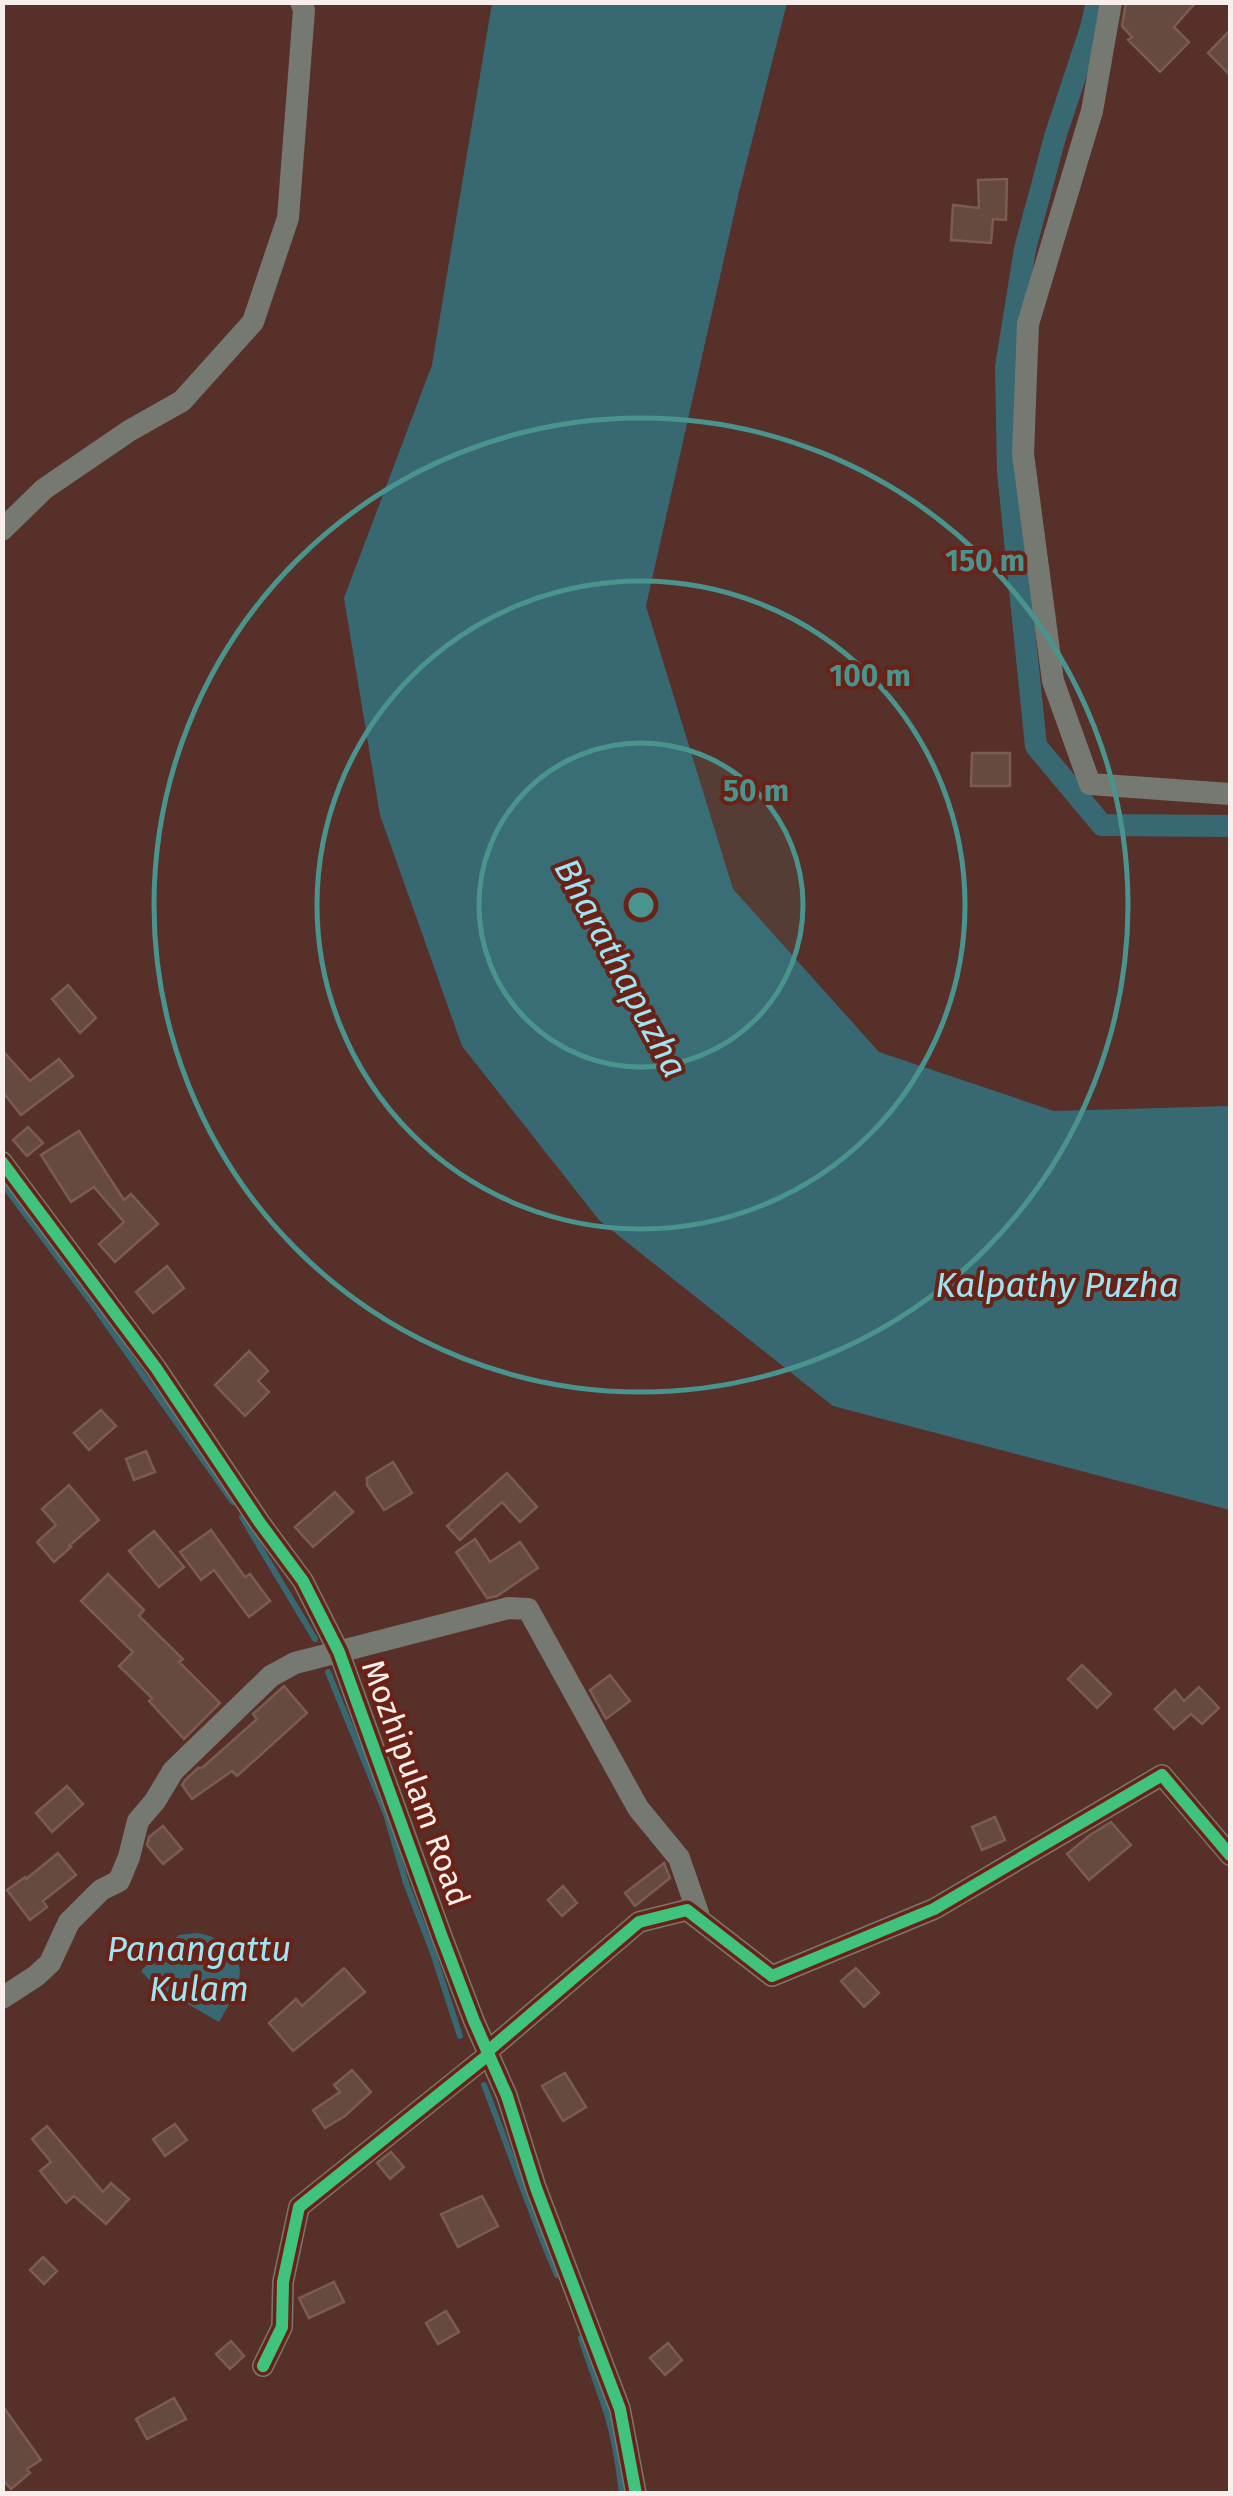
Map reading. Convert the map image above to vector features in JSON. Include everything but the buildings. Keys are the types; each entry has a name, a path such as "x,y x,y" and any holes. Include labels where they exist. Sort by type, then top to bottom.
{"street":[{"path":"2,530 44,489 182,401 253,322 288,218 304,10 301,2"},
{"path":"1111,2 1092,111 1028,324 1024,454 1053,681 1090,784 1230,794"},
{"name":"Mozhipulam Road","path":"2,1162 156,1368 303,1580 339,1652 442,1937 508,2096 536,2188 620,2409 636,2494"},
{"path":"2,1998 50,1963 69,1922 101,1890 118,1881 138,1820 173,1771 271,1676 295,1662 509,1608 528,1609 638,1808 679,1858 698,1913 687,1910 638,1922 488,2054 299,2207 283,2282 282,2327 263,2366"},
{"path":"687,1910 772,1976 934,1910 1162,1774 1230,1855"}],"water":[{"name":"Kalpathy Puzha","path":"492,3 787,3 739,192 646,606 733,889 879,1052 1054,1111 1230,1106 1230,1510 833,1406 599,1220 462,1046 380,815 344,598 432,365"},
{"name":"Panangattu Kulam","path":"196,1933 222,1943 239,1967 238,1986 219,2022 153,1984 141,1971 179,1935"}],"waterway":[{"path":"1097,2 1025,249 1006,367 1008,472 1036,746 1102,825 1230,826"},
{"path":"2,1183 233,1502"},
{"path":"242,1517 315,1639"},
{"path":"328,1672 386,1814 460,2036"},
{"path":"484,2085 557,2275"},
{"path":"581,2338 610,2424 622,2494"}],"cycle path":[{"path":"2,1162 156,1368 303,1581 339,1652 620,2409 636,2494"},
{"path":"263,2366 282,2327 283,2282 299,2207 488,2055 488,2051 639,1922 687,1910 772,1976 934,1909 1162,1775 1230,1855"}],"water label":[{"name":"Bharathapuzha","path":"621,968"}]}
